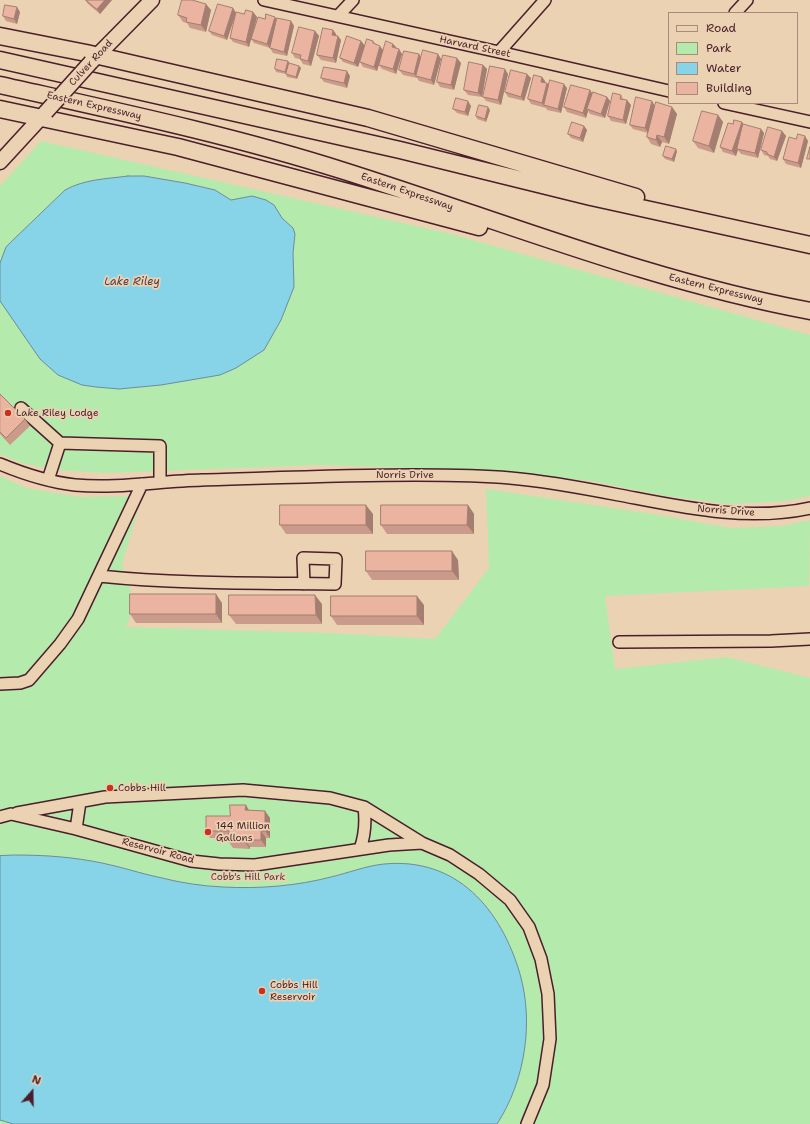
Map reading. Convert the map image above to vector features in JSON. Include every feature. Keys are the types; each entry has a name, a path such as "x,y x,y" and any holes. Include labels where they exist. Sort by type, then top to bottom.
{"highway":[{"path":"0,36 94,59 389,123 761,234"},
{"path":"0,60 400,150 591,197 810,245"},
{"name":"Eastern Expressway","path":"0,85 179,126 298,157 569,247 625,264 726,292 810,311"},
{"path":"0,109 43,115 178,147 319,186 625,264"}],"main road":[{"name":"Culver Road","path":"0,162 94,59 152,0"}],"street":[{"name":"Harvard Street","path":"264,0 279,2 668,90"},
{"path":"338,16 353,0"},
{"path":"499,52 545,0"},
{"path":"736,12 747,0"},
{"path":"729,104 810,122"},
{"path":"21,408 60,443 160,446 160,482"},
{"path":"48,480 60,443"},
{"name":"Norris Drive","path":"0,464 25,474 77,485 106,486 160,482 368,475 438,475 509,478 566,486 703,511 734,514 792,512 810,508"},
{"path":"0,684 20,684 29,680 78,620 142,484"},
{"path":"98,576 198,583 304,584"},
{"path":"619,642 771,641 810,639"},
{"name":"Reservoir Road","path":"0,817 105,797 243,790 330,798 364,807 422,844 450,855 479,874 510,900 529,926 541,959 548,994 550,1039 543,1085 527,1124"},
{"path":"76,829 80,802"},
{"path":"360,849 364,839 364,807"},
{"name":"Reservoir Road","path":"11,814 76,829 191,861 219,864 255,865 390,845 422,844"}],"green space":[{"path":"41,141 451,234 810,335 810,496 786,501 728,504 666,496 591,481 503,471 319,465 107,473 56,470 21,463 0,454 0,186"},
{"name":"Cobb's Hill Park","path":"0,476 26,488 80,497 142,496 122,564 135,604 126,627 328,633 435,639 489,568 486,489 653,514 731,528 783,526 810,520 809,586 605,596 615,669 727,657 810,678 810,1124 0,1124"}],"water":[{"name":"Lake Riley","path":"128,176 144,176 185,183 215,190 231,200 252,196 266,200 274,205 282,218 293,228 295,234 293,253 294,287 281,320 264,350 236,368 220,375 161,385 119,389 82,385 58,375 40,359 0,301 0,263 6,247 65,190 88,182"},
{"name":"Cobbs Hill Reservoir","path":"15,855 80,859 177,881 223,887 250,888 291,885 384,864 410,864 433,869 454,879 472,892 488,909 501,928 512,950 520,974 526,1012 526,1032 520,1071 507,1107 497,1124 13,1124 0,1120 0,856"}],"building":[{"path":"86,0 105,0 97,9"},
{"path":"182,0 192,0 206,4 201,25 186,22 187,18 178,15"},
{"path":"218,4 233,8 224,36 209,31"},
{"path":"5,5 17,7 14,19 3,16"},
{"path":"246,10 253,12 246,42 230,38 236,12 244,14"},
{"path":"266,14 275,17 267,44 251,39 258,17 265,19"},
{"path":"277,18 291,21 284,52 270,48"},
{"path":"299,27 315,31 308,61 300,59 301,55 292,53"},
{"path":"323,28 333,30 332,35 338,36 333,58 317,55"},
{"path":"347,36 361,41 354,63 340,58"},
{"path":"367,39 380,46 374,67 360,62"},
{"path":"386,41 393,44 392,47 399,49 393,69 379,65"},
{"path":"423,50 438,54 431,80 416,76"},
{"path":"404,51 419,54 414,74 399,70"},
{"path":"443,55 457,58 451,85 437,82"},
{"path":"277,59 288,61 285,72 275,69"},
{"path":"469,62 483,65 478,93 464,90"},
{"path":"289,63 299,66 296,77 286,74"},
{"path":"490,66 505,69 498,100 483,97"},
{"path":"324,67 347,71 344,83 321,78"},
{"path":"511,70 527,74 521,97 505,92"},
{"path":"534,75 542,77 541,82 547,83 542,103 528,99"},
{"path":"550,80 564,84 558,109 544,105"},
{"path":"571,85 590,90 583,113 564,107"},
{"path":"593,92 607,97 601,114 587,109"},
{"path":"613,93 621,95 620,99 627,100 623,120 608,116"},
{"path":"636,97 652,101 645,128 630,125"},
{"path":"456,98 468,101 465,112 453,109"},
{"path":"656,102 672,107 664,137 657,135 656,140 647,137"},
{"path":"479,105 488,107 485,119 476,116"},
{"path":"702,111 718,115 709,146 693,141"},
{"path":"734,120 742,122 732,151 720,147 728,123 733,124"},
{"path":"572,122 584,126 580,138 568,134"},
{"path":"743,124 761,129 755,153 737,149"},
{"path":"768,127 782,131 774,157 761,150"},
{"path":"798,134 805,136 798,163 783,159 789,137 796,139"},
{"path":"666,146 676,149 672,159 663,156"},
{"path":"810,147 810,159 807,159"},
{"name":"Lake Riley Lodge","path":"0,394 25,419 6,438 0,432"},
{"path":"280,505 366,505 366,525 280,525"},
{"path":"381,505 468,505 467,525 381,525"},
{"path":"366,551 452,551 452,571 366,571"},
{"path":"130,594 216,594 216,614 130,614"},
{"path":"229,595 315,595 316,615 229,615"},
{"path":"331,596 417,596 417,616 331,616"},
{"path":"230,805 246,805 245,810 265,811 265,831 261,831 261,840 245,840 245,842 228,841 229,831 206,831 206,816 230,816"}],"place":[{"name":"Lake Riley Lodge","path":"8,413"},
{"name":"Cobbs Hill","path":"110,788"},
{"name":"144 Million Gallons","path":"208,832"},
{"name":"Cobbs Hill Reservoir","path":"262,991"}]}
